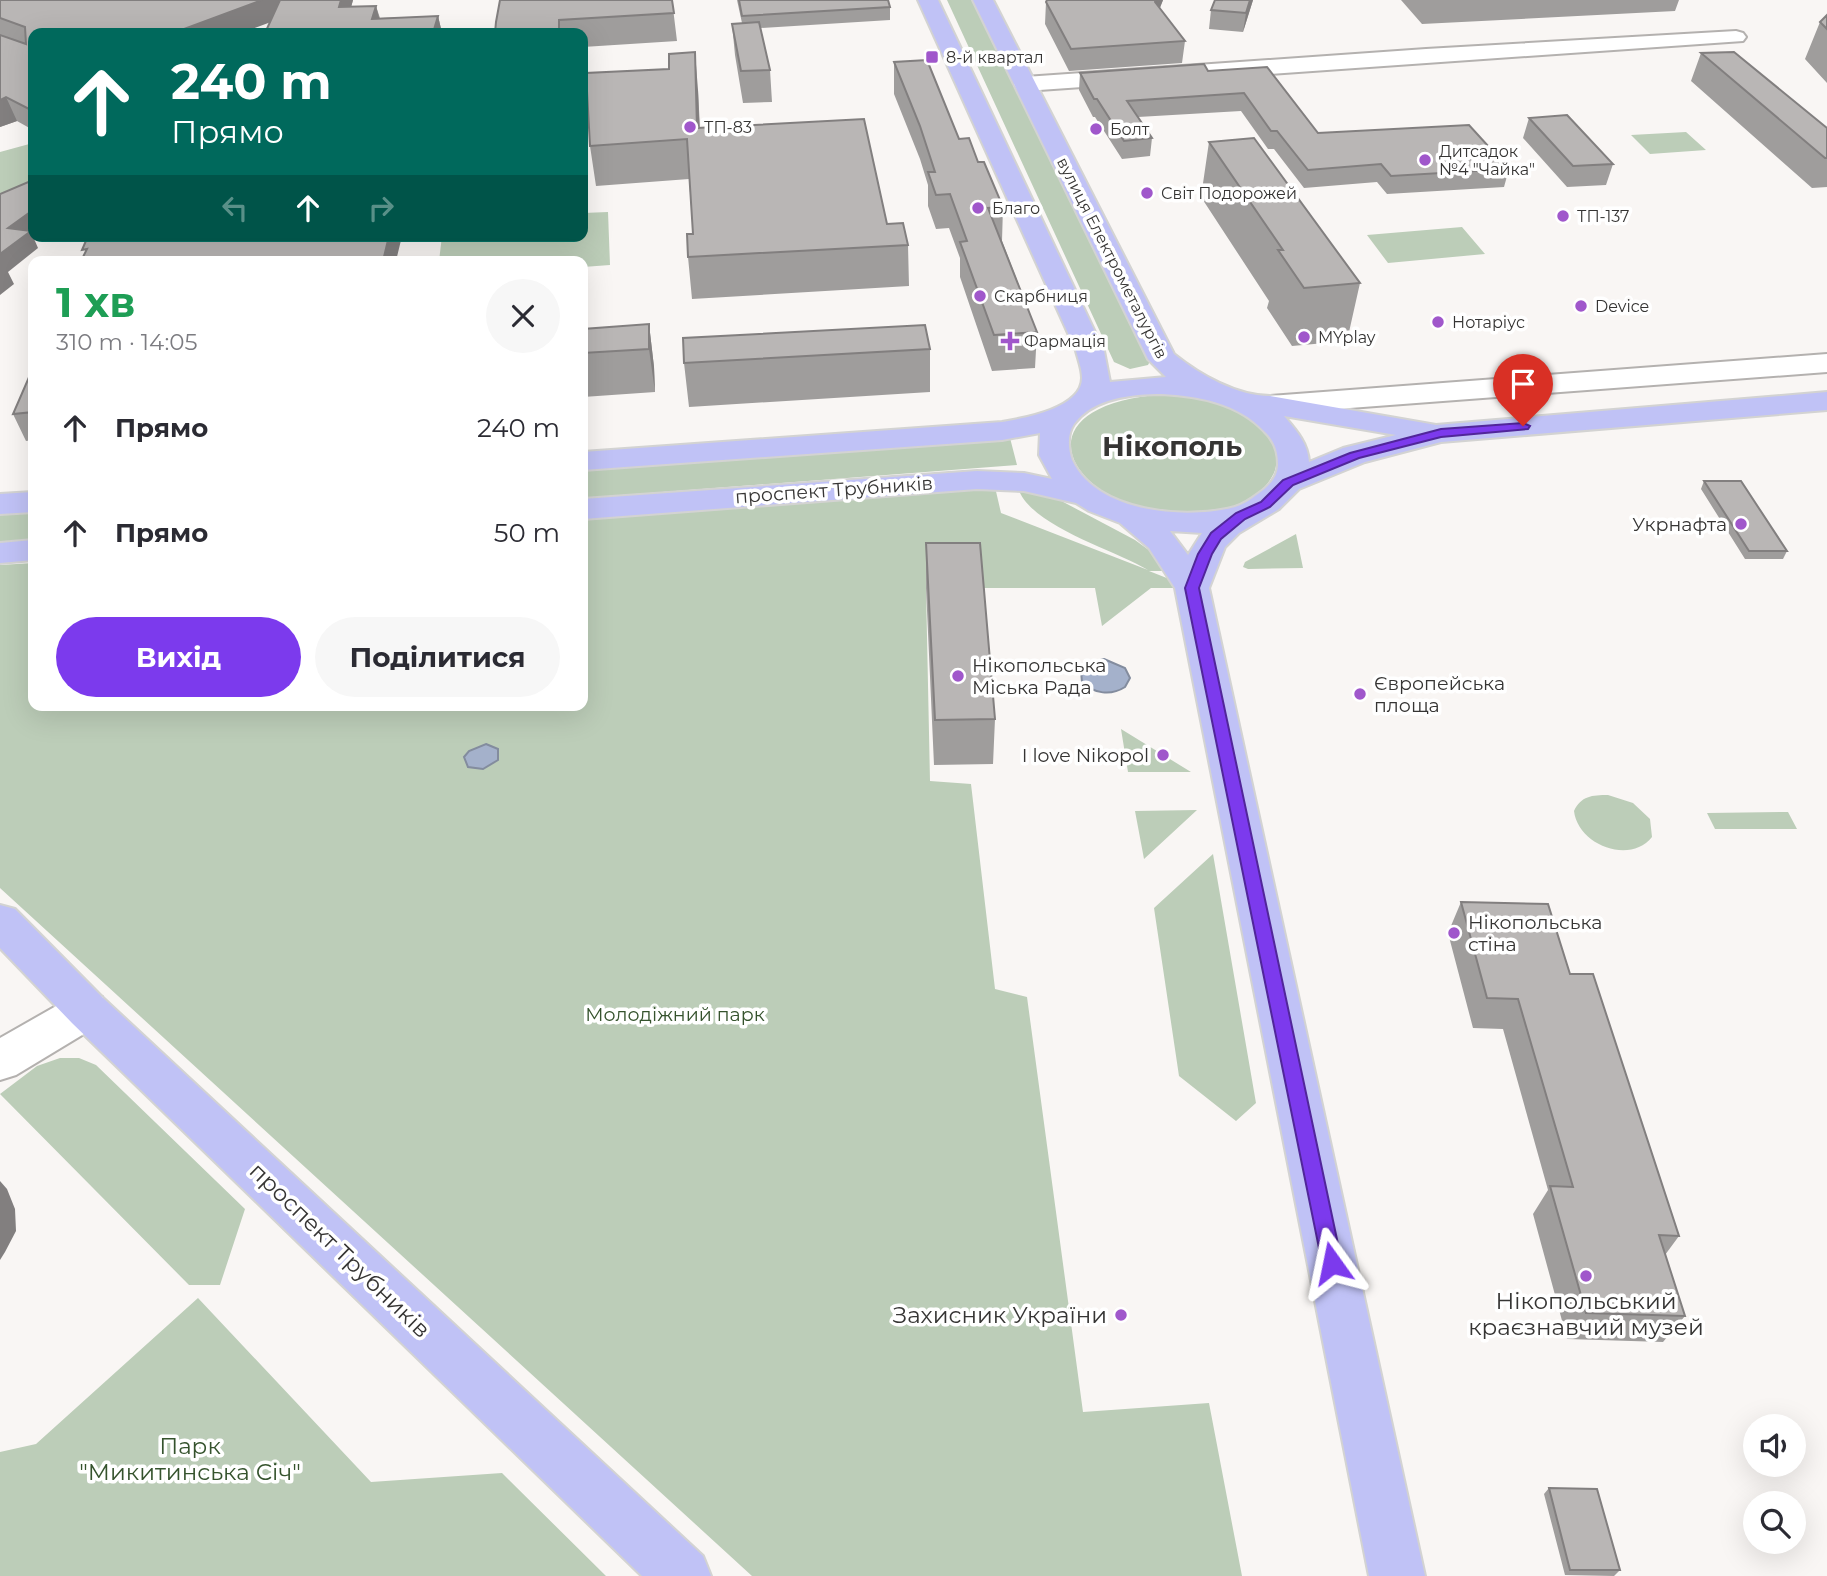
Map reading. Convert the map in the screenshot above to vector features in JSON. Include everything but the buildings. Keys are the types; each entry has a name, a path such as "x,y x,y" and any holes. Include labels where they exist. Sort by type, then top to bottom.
{"main road":[{"path":"928,0 1090,351 1097,379 1090,398"},
{"name":"вулиця Електрометалургів","path":"983,0 1162,359 1181,375 1211,391 1259,405 1288,441 1293,455 1293,469 1288,482"},
{"path":"588,461 1002,430 1032,426 1065,416 1090,398 1107,392 1147,385 1211,391"},
{"path":"1192,588 1205,554 1216,536 1240,516 1265,504 1288,482 1354,455 1441,433 1827,401"},
{"path":"1259,405 1441,433"},
{"path":"1065,416 1056,429 1054,456 1059,469 1084,495 1135,517 1194,524 1240,516"},
{"name":"проспект Трубників","path":"588,509 977,480 1042,485 1084,495"},
{"path":"0,504 28,502"},
{"path":"1135,517 1170,555 1192,588 1397,1576"},
{"path":"0,553 28,551"},
{"name":"проспект Трубників","path":"0,921 87,1010 683,1576"}],"street":[{"path":"1025,84 1412,56 1736,37"},
{"path":"1259,405 1827,363"},
{"path":"0,1061 87,1010"}],"green space":[{"path":"947,0 974,0 1151,359 1148,365 1130,369 1114,362"},
{"path":"1686,132 1706,150 1650,154 1631,135"},
{"path":"28,144 28,194 0,205 0,152"},
{"path":"608,212 610,265 588,267 588,256 440,256 441,242 588,242 588,213"},
{"path":"1462,227 1485,254 1388,263 1367,235"},
{"path":"1165,394 1224,406 1251,420 1262,430 1275,450 1276,465 1269,481 1257,494 1241,503 1214,511 1168,513 1128,504 1097,487 1077,466 1071,443 1082,421 1112,404"},
{"path":"1009,434 1017,465 588,498 588,467"},
{"name":"Молодіжний парк","path":"995,487 1001,513 1148,570 1056,525 1026,502 1018,488 1052,496 1135,540 1157,556 1164,571 1149,571 1192,588 1151,588 1102,626 1095,588 926,588 930,781 971,784 995,989 1027,997 1083,1412 1209,1403 1242,1576 752,1576 0,888 0,565 28,563 28,711 588,711 588,519"},
{"path":"28,509 28,539 0,542 0,512"},
{"path":"1296,534 1303,568 1243,567 1245,562"},
{"path":"1121,729 1191,772 1128,772"},
{"path":"1608,795 1633,803 1650,819 1652,837 1631,850 1619,850 1595,842 1585,833 1574,811 1584,799"},
{"path":"1197,810 1144,859 1135,811"},
{"path":"1788,812 1797,829 1715,829 1707,813"},
{"path":"1213,854 1256,1103 1236,1121 1179,1076 1154,908"},
{"path":"60,1058 79,1058 96,1065 245,1209 220,1285 189,1285 0,1094 37,1066"},
{"name":"Парк \"Микитинська Січ\"","path":"198,1298 371,1482 502,1473 606,1576 0,1576 0,1452 36,1444"}],"water":[{"path":"1104,659 1125,668 1130,678 1125,687 1114,692 1103,692 1082,682 1081,671 1088,663"},
{"path":"486,744 498,749 498,760 483,769 468,767 464,757 469,751"}],"place":[{"name":"8-й квартал","path":"932,57"},
{"name":"ТП-83","path":"690,127"},
{"name":"Болт","path":"1096,129"},
{"name":"Дитсадок №4 \"Чайка\"","path":"1425,160"},
{"name":"Світ Подорожей","path":"1147,193"},
{"name":"Благо","path":"978,208"},
{"name":"ТП-137","path":"1563,216"},
{"name":"Скарбниця","path":"980,296"},
{"name":"Device","path":"1581,306"},
{"name":"Нотаріус","path":"1438,322"},
{"name":"MYplay","path":"1304,337"},
{"name":"Фармація","path":"1010,341"},
{"name":"Укрнафта","path":"1741,524"},
{"name":"Нiкопольська Міська Рада","path":"958,676"},
{"name":"Європейська площа","path":"1360,694"},
{"name":"I love Nikopol","path":"1163,755"},
{"name":"Нікопольська стіна","path":"1454,933"},
{"name":"Нiкопольський краєзнавчий музей","path":"1586,1276"},
{"name":"Захисник України","path":"1121,1315"}],"district":[{"name":"Нікополь","path":"1172,446"}],"route":[{"path":"1332,1263 1192,588 1205,554 1216,536 1240,516 1265,504 1288,482 1354,455 1441,433 1523,426"}]}
